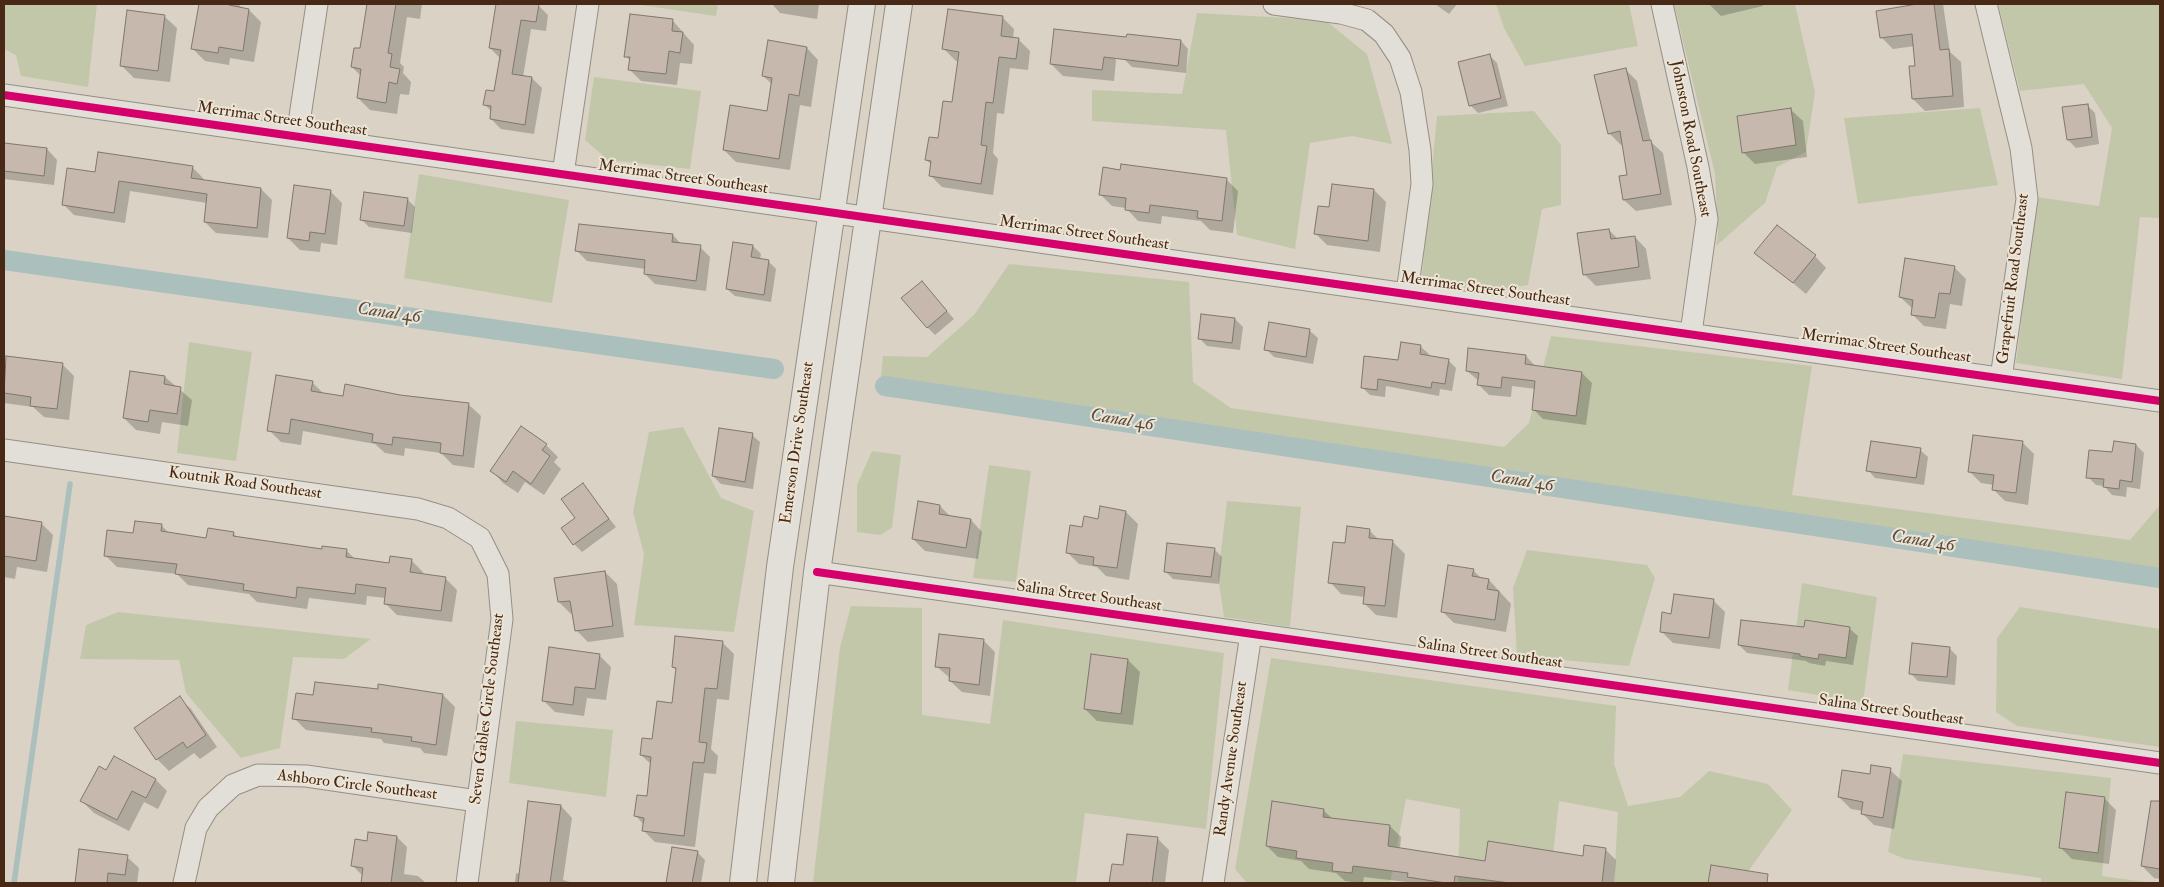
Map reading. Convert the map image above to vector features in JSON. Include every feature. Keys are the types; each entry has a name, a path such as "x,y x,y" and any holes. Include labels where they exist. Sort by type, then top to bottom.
{"street":[{"path":"297,136 317,4"},
{"path":"563,174 588,4"},
{"name":"Emerson Drive Southeast","path":"743,883 780,567 830,213 862,4"},
{"path":"781,883 817,572 866,218 899,4"},
{"path":"1274,4 1342,13 1367,20 1384,34 1400,58 1411,92 1420,150 1422,184 1408,293"},
{"name":"Johnston Road Southeast","path":"1662,4 1708,219 1691,333"},
{"name":"Grapefruit Road Southeast","path":"1986,4 2021,148 2027,199 2001,378"},
{"name":"Merrimac Street Southeast","path":"4,95 2160,401"},
{"name":"Koutnik Road Southeast","path":"4,450 418,509 448,518 480,538"},
{"name":"Seven Gables Circle Southeast","path":"467,883 502,619 498,574 480,538"},
{"name":"Salina Street Southeast","path":"817,572 2160,763"},
{"name":"Randy Avenue Southeast","path":"1214,883 1251,634"},
{"name":"Ashboro Circle Southeast","path":"184,883 196,828 208,808 233,785 258,775 306,776 477,801"}],"green space":[{"path":"4,4 97,4 88,87 21,76 16,55 4,49"},
{"path":"634,4 718,4 716,16"},
{"path":"1496,4 1629,4 1638,46 1525,66 1504,28"},
{"path":"1674,4 1795,4 1815,92 1806,152 1777,167 1765,203 1716,246 1718,233 1715,174"},
{"path":"1998,4 2160,4 2160,218 2140,217 2122,379 2016,363 2036,197 2099,206 2112,128 2084,84 2020,91"},
{"path":"1197,13 1325,20 1367,54 1392,144 1352,136 1310,143 1295,249 1237,235 1226,130 1092,121 1092,90 1182,94"},
{"path":"594,77 701,91 690,169 608,160 585,140"},
{"path":"1980,108 1998,185 1858,204 1844,118"},
{"path":"1534,111 1561,145 1561,205 1542,209 1528,285 1500,290 1456,287 1422,275 1437,116"},
{"path":"419,174 569,200 552,303 404,278"},
{"path":"1009,264 1189,282 1193,382 1231,408 1504,447 1529,423 1551,336 1812,366 1792,495 2130,540 2160,505 2160,571 881,377 883,356 927,357 974,315"},
{"path":"189,342 252,352 236,461 177,453"},
{"path":"683,427 721,498 754,511 734,632 634,625 644,554 633,512 649,432"},
{"path":"872,451 901,455 892,528 880,535 857,532 857,485"},
{"path":"989,465 1031,471 1016,582 973,578"},
{"path":"1227,501 1301,507 1290,627 1224,617 1218,577"},
{"path":"1527,550 1647,565 1655,578 1629,666 1517,656 1513,588"},
{"path":"1802,583 1877,597 1863,703 1788,690"},
{"path":"851,606 922,608 922,715 990,724 1003,620 1224,653 1206,829 1085,813 1076,883 813,883 840,647"},
{"path":"2020,607 2160,629 2160,747 2017,726 1996,712 1997,638"},
{"path":"118,612 371,639 344,659 293,657 280,748 241,758 186,693 179,660 80,659 86,625"},
{"path":"1271,658 1616,706 1614,764 1628,806 1680,797 1709,771 1768,784 1792,810 1742,880 1743,883 1614,883 1618,812 1559,801 1550,883 1458,883 1460,809 1406,799 1390,883 1247,883 1235,869"},
{"path":"516,721 613,730 606,797 509,783"},
{"path":"1903,754 2111,778 2102,876 2152,883 2041,883 2041,878 1905,859 1888,852"}],"building":[{"path":"199,4 230,4 249,9 243,51 219,47 218,53 191,49"},
{"path":"367,4 396,4 388,53 392,54 390,67 400,69 397,84 389,82 386,103 357,98 361,69 351,67 354,48 360,48"},
{"path":"496,4 539,4 536,22 521,20 512,74 532,77 525,125 490,119 491,106 483,105 486,90 494,91 501,50 489,48"},
{"path":"1917,4 1934,4 1940,50 1949,49 1953,96 1912,99 1909,66 1915,66 1912,34 1880,38 1876,11"},
{"path":"948,9 1003,16 1001,36 1019,38 1016,59 999,57 993,103 986,102 981,145 987,146 981,184 929,176 931,161 925,160 929,137 938,138 943,101 952,102 959,52 942,49"},
{"path":"127,10 165,15 158,71 120,66"},
{"path":"630,14 673,19 672,31 683,32 680,53 669,51 666,74 628,70 630,57 624,57"},
{"path":"1054,29 1126,37 1127,34 1181,40 1178,66 1104,57 1102,70 1050,64"},
{"path":"768,40 807,47 799,96 789,94 779,159 723,150 730,105 767,111 772,78 762,76"},
{"path":"1490,54 1501,98 1469,106 1458,62"},
{"path":"1626,68 1643,141 1651,140 1661,194 1623,200 1619,176 1627,175 1620,131 1608,134 1594,75"},
{"path":"2088,104 2092,137 2067,140 2062,107"},
{"path":"1791,108 1796,145 1742,153 1737,116"},
{"path":"4,143 47,148 44,176 4,171"},
{"path":"98,152 193,166 191,178 261,188 257,228 204,222 207,194 119,181 114,213 62,205 67,168 95,172"},
{"path":"1121,164 1227,178 1222,221 1197,218 1198,211 1150,205 1149,213 1125,210 1126,198 1099,195 1103,167 1120,170"},
{"path":"1332,184 1374,189 1368,241 1314,234 1318,206 1329,207"},
{"path":"294,185 331,190 325,234 310,232 309,241 287,238"},
{"path":"364,192 408,198 404,226 360,220"},
{"path":"579,224 673,234 672,242 701,245 696,281 644,274 645,260 575,251"},
{"path":"1777,225 1816,255 1793,283 1754,253"},
{"path":"1609,229 1611,239 1635,236 1639,267 1583,275 1577,233"},
{"path":"733,242 753,245 751,257 769,260 764,295 726,289"},
{"path":"1905,258 1955,266 1950,294 1939,293 1935,318 1911,315 1913,300 1899,297"},
{"path":"922,281 947,311 927,328 901,298"},
{"path":"1201,314 1235,318 1232,343 1198,339"},
{"path":"1269,322 1310,329 1306,357 1264,350"},
{"path":"1401,342 1421,345 1420,354 1449,359 1445,384 1432,382 1431,388 1378,379 1377,390 1361,388 1364,356 1398,360"},
{"path":"1468,348 1526,355 1525,364 1582,372 1576,416 1532,410 1535,381 1502,377 1501,388 1477,385 1479,373 1466,371"},
{"path":"6,356 63,363 57,409 30,406 31,397 4,393"},
{"path":"130,371 165,376 164,384 181,387 177,414 150,410 148,422 123,418"},
{"path":"276,375 313,381 311,391 343,396 345,384 400,395 469,403 463,456 440,453 441,443 393,437 392,445 372,442 373,434 291,419 289,434 267,431"},
{"path":"521,426 547,444 542,450 550,456 531,484 513,471 506,482 490,471"},
{"path":"719,428 753,433 745,482 712,476"},
{"path":"1973,435 2023,441 2016,493 1992,490 1994,475 1968,472"},
{"path":"1871,441 1921,448 1916,478 1866,471"},
{"path":"2114,441 2136,444 2132,482 2120,480 2119,489 2103,487 2104,479 2086,478 2089,450 2112,452"},
{"path":"583,483 609,519 573,545 561,528 575,518 561,499"},
{"path":"918,501 940,505 939,514 971,519 966,548 912,539"},
{"path":"1100,506 1126,511 1117,568 1093,565 1094,557 1066,553 1070,525 1082,527 1084,516 1098,519"},
{"path":"4,516 42,522 36,561 4,556"},
{"path":"135,521 162,524 161,531 206,538 208,528 234,532 233,536 322,549 322,546 347,549 346,557 389,563 390,556 412,559 410,572 446,577 441,611 384,604 386,588 356,584 355,594 297,587 296,598 243,590 244,584 175,574 177,564 104,556 107,530 133,533"},
{"path":"1347,526 1370,529 1369,538 1393,540 1385,606 1363,604 1365,587 1328,583 1333,542 1345,543"},
{"path":"1167,543 1215,548 1211,577 1164,572"},
{"path":"1448,565 1474,569 1472,576 1489,579 1487,589 1499,591 1495,620 1441,612"},
{"path":"605,571 613,626 575,631 570,601 558,602 554,578"},
{"path":"1674,594 1714,599 1709,638 1660,632 1662,612 1671,614"},
{"path":"1741,620 1804,627 1805,620 1850,627 1846,658 1819,654 1818,659 1800,656 1800,654 1738,645"},
{"path":"939,634 984,639 979,685 949,681 950,668 935,667"},
{"path":"675,636 723,641 717,689 705,688 699,742 707,743 704,763 693,762 684,836 642,831 644,818 634,816 637,795 647,796 651,757 640,755 642,738 652,739 657,701 672,703 676,668 672,667"},
{"path":"1912,643 1950,647 1947,677 1909,674"},
{"path":"549,647 600,654 595,689 575,687 573,705 542,701"},
{"path":"1091,654 1128,659 1121,714 1084,709"},
{"path":"315,682 378,689 378,684 443,694 436,745 411,741 412,737 371,732 372,728 292,719 296,693 313,695"},
{"path":"180,696 206,735 187,748 183,742 156,760 134,728"},
{"path":"114,756 156,779 146,798 132,791 117,820 80,801 99,766 106,770"},
{"path":"1871,765 1891,768 1883,818 1861,814 1863,802 1838,797 1842,770 1870,774"},
{"path":"2066,792 2105,797 2098,853 2059,848"},
{"path":"528,801 561,805 550,883 518,883"},
{"path":"1272,801 1324,809 1323,817 1390,825 1388,846 1485,861 1488,841 1583,856 1584,845 1606,848 1602,883 1510,883 1455,876 1454,883 1446,883 1407,877 1408,873 1353,866 1352,873 1332,871 1333,863 1296,858 1297,851 1266,846"},
{"path":"2151,801 2160,801 2160,869 2141,866"},
{"path":"368,832 397,836 391,883 361,883 363,868 351,866 355,839 367,841"},
{"path":"1127,834 1158,837 1152,883 1109,883 1112,864 1123,865"},
{"path":"672,847 698,851 692,883 666,883"},
{"path":"79,849 128,855 125,875 108,873 107,883 75,883"},
{"path":"1711,865 1768,874 1767,883 1708,883"}],"waterway":[{"name":"Canal 46","path":"4,260 774,369"},
{"name":"Canal 46","path":"885,386 2160,578"},
{"path":"14,883 70,484"}],"cycle path":[{"path":"4,95 2160,401"},
{"path":"817,572 2160,763"}]}
